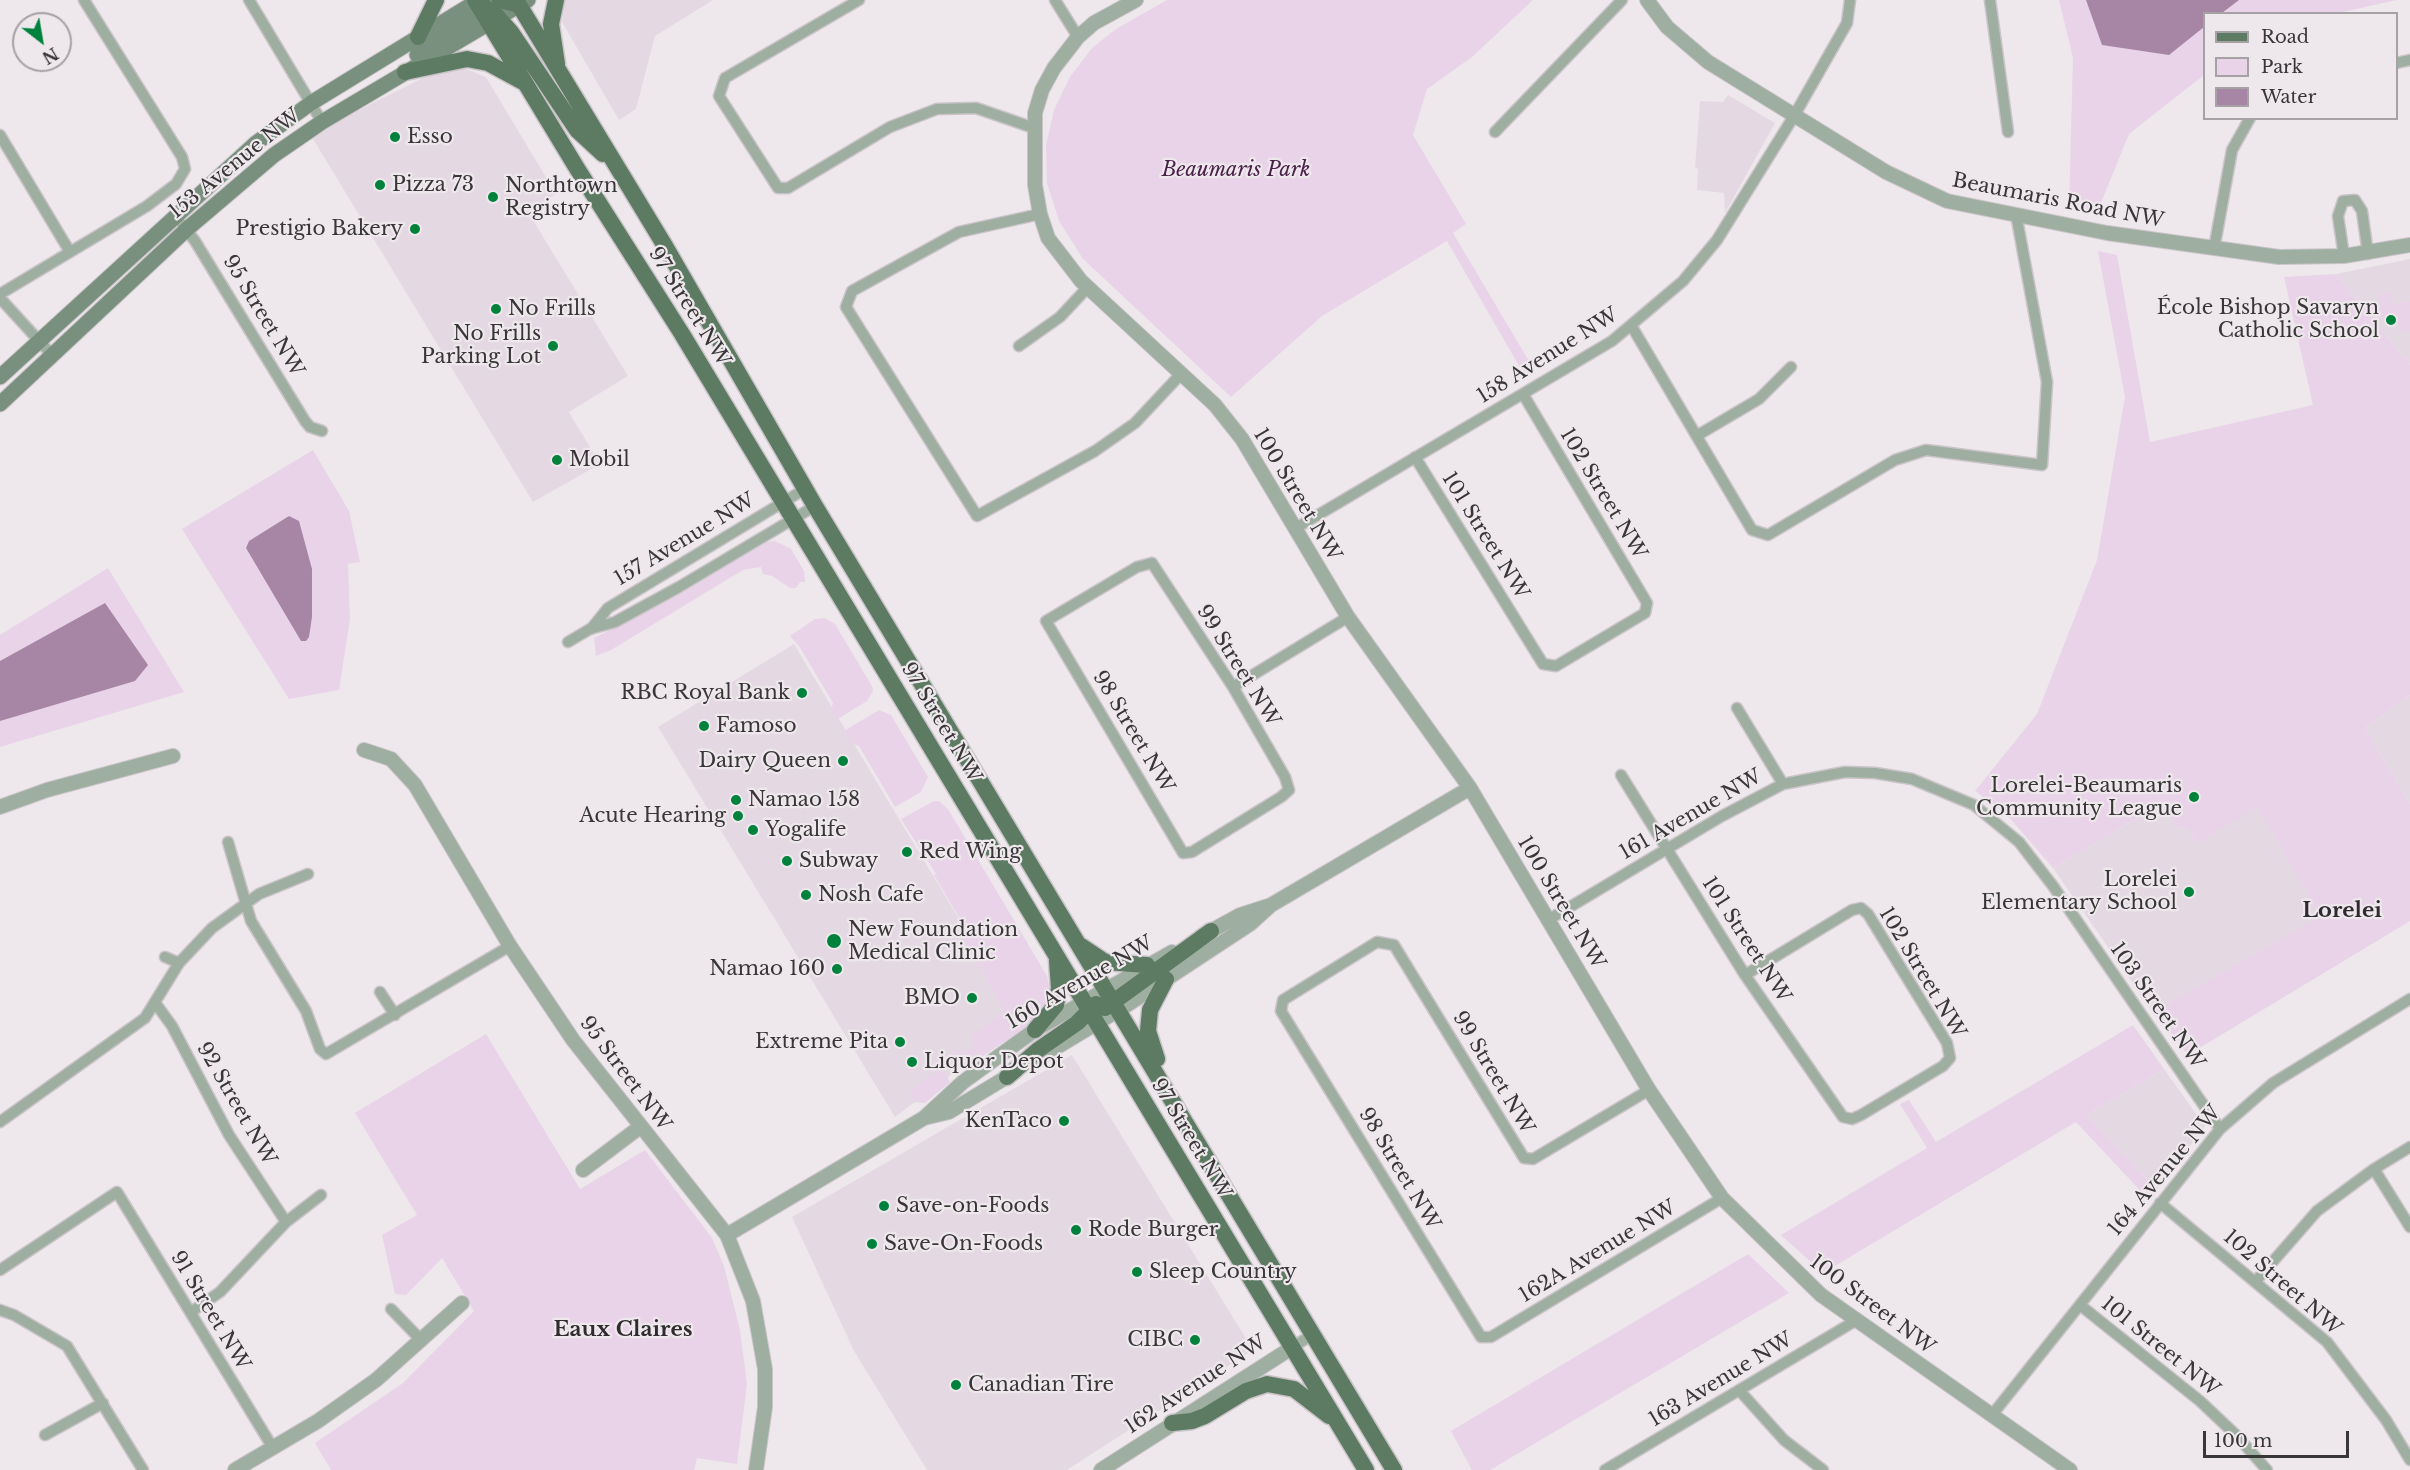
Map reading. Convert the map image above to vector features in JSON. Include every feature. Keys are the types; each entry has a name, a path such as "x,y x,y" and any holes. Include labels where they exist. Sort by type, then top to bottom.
{"main road":[{"path":"417,37 436,0"},
{"path":"556,0 551,24 558,68"},
{"name":"153 Avenue NW","path":"0,377 247,151 310,103 417,37 497,5"},
{"name":"153 Avenue NW","path":"0,404 187,229 274,155 322,122 405,72 497,5"},
{"path":"384,85 402,65 497,5 511,32 578,130 616,165"},
{"name":"97 Street NW","path":"497,5 558,68 815,506 1394,1470"},
{"name":"97 Street NW","path":"497,5 525,83 794,519 1366,1470"},
{"path":"405,72 466,58 488,63 525,83"},
{"path":"1006,1077 1038,1050 1090,1013 1097,1017 1112,1001 1211,931"},
{"path":"1078,944 1105,962 1147,965"},
{"path":"1035,1030 1056,1005 1059,988 1057,957"},
{"path":"1166,979 1153,1002 1148,1031 1174,1102"},
{"path":"1172,1423 1192,1421 1205,1416 1246,1390 1267,1384 1294,1389 1337,1423"}],"street":[{"path":"52,355 0,296 159,197 180,179 185,169 182,157 84,0"},
{"path":"249,0 322,122"},
{"path":"859,0 725,78 720,96 778,188 788,188 890,128 937,109 976,108 1034,128"},
{"path":"1054,0 1078,37"},
{"name":"100 Street NW","path":"1136,0 1094,23 1078,37 1054,68 1042,90 1034,128 1035,185 1040,214 1048,238 1088,287 1215,405 1242,439 1348,617 1470,788 1649,1090 1722,1198 1805,1282 1855,1321 2070,1470"},
{"path":"1495,132 1622,0"},
{"name":"Beaumaris Road NW","path":"1647,0 1667,27 1694,51 1886,172 1947,201 2107,233 2279,257 2368,254 2410,245"},
{"name":"158 Avenue NW","path":"1296,528 1612,341 1683,281 1717,240 1794,116 1847,23 1850,0"},
{"path":"1990,0 2008,132"},
{"path":"2214,249 2232,150 2249,120"},
{"path":"0,135 70,252"},
{"path":"2344,256 2338,216 2343,201 2355,200 2362,211 2368,254"},
{"path":"1040,214 959,232 852,291 846,307 977,516 1095,451 1135,423 1181,374"},
{"path":"1631,325 1752,530 1768,535 1895,460 1926,450 2042,465 2047,382 2016,214"},
{"name":"95 Street NW","path":"174,216 187,229 305,421 310,427 322,431"},
{"path":"1019,346 1060,317 1088,287"},
{"path":"1698,435 1759,399 1791,367"},
{"name":"102 Street NW","path":"1523,394 1647,603 1645,613 1556,666 1543,664"},
{"name":"101 Street NW","path":"1415,457 1543,664"},
{"name":"157 Avenue NW","path":"590,629 608,608 805,489"},
{"name":"157 Avenue NW","path":"568,642 590,629 615,622 643,607 815,506"},
{"name":"99 Street NW","path":"1046,621 1137,567 1152,563 1233,687 1285,777 1289,790"},
{"path":"1233,687 1348,617"},
{"name":"98 Street NW","path":"1046,621 1183,853 1192,852 1289,790"},
{"path":"1737,708 1783,784"},
{"name":"95 Street NW","path":"364,750 391,759 415,785 510,946 573,1040 727,1234 753,1301 765,1369 765,1407 757,1466"},
{"path":"0,807 47,790 173,756"},
{"name":"161 Avenue NW","path":"1548,920 1743,804 1783,784 1826,774 1863,771"},
{"name":"103 Street NW","path":"1863,771 1912,779 1944,790 1974,805 2014,837 2053,886 2220,1129"},
{"name":"101 Street NW","path":"1622,775 1745,975 1838,1112 1847,1118"},
{"name":"160 Avenue NW","path":"727,1234 924,1118 963,1082 1035,1030 1090,1013 1112,1001 1166,979 1250,924 1271,905 1470,788"},
{"path":"228,842 251,921 306,1011 320,1049 326,1054 334,1052 510,946"},
{"path":"0,1122 34,1100 103,1046 129,1031 156,1004 178,963 192,945 244,902 292,879 308,874"},
{"name":"160 Avenue NW","path":"1112,1001 1147,965 1240,915 1271,905"},
{"name":"102 Street NW","path":"1745,975 1852,910 1861,908 1868,914 1947,1043 1950,1058 1943,1066 1901,1092 1861,1115 1847,1118"},
{"name":"99 Street NW","path":"1281,1011 1283,1000 1377,942 1395,945 1524,1158 1533,1159 1649,1090"},
{"path":"165,957 178,963"},
{"path":"380,992 394,1015"},
{"name":"164 Avenue NW","path":"1992,1415 2220,1129 2273,1083 2410,999"},
{"name":"92 Street NW","path":"156,1004 172,1026 229,1135 286,1222"},
{"name":"98 Street NW","path":"1281,1011 1481,1337 1491,1337"},
{"name":"160 Avenue NW","path":"924,1118 948,1112 1006,1077"},
{"path":"583,1170 640,1127"},
{"path":"2255,1282 2317,1211 2374,1168 2410,1146"},
{"path":"2374,1168 2410,1227"},
{"name":"91 Street NW","path":"0,1270 117,1192 273,1448"},
{"path":"191,1312 243,1270 286,1222 321,1195"},
{"name":"162A Avenue NW","path":"1491,1337 1722,1198"},
{"name":"102 Street NW","path":"2160,1203 2327,1342 2386,1420 2410,1460"},
{"path":"235,1470 273,1448 376,1380 462,1303"},
{"name":"101 Street NW","path":"2080,1305 2200,1401 2237,1436 2267,1470"},
{"path":"392,1309 422,1341"},
{"path":"0,1310 14,1315 67,1346 143,1470"},
{"name":"163 Avenue NW","path":"1605,1470 1855,1321"},
{"name":"162 Avenue NW","path":"1101,1470 1313,1334"},
{"path":"1739,1390 1784,1440 1823,1470"},
{"path":"45,1435 103,1403"}],"shaded area":[{"path":"565,0 713,0 655,36 636,109 619,120 562,22"},
{"path":"461,67 486,77 556,194 528,212 628,376 569,412 600,464 533,502 310,134 435,72"},
{"path":"1728,95 1775,123 1725,213 1724,193 1697,190 1698,169 1695,168 1700,101 1723,102"},
{"name":"École Bishop Savaryn Catholic School","path":"2410,259 2410,365 2336,274"},
{"name":"Namao 160","path":"794,644 1021,1022 895,1117 658,727"},
{"path":"2410,695 2410,804 2365,728"},
{"name":"Lorelei Elementary School","path":"2161,804 2176,827 2186,828 2197,844 2257,806 2322,916 2153,1012 2053,868"},
{"path":"1072,1055 1253,1350 1067,1470 927,1470 854,1351 792,1217"},
{"path":"2164,1069 2205,1126 2157,1190 2087,1115"}],"green space":[{"name":"Beaumaris Park","path":"1167,0 1533,0 1472,57 1427,89 1413,135 1466,224 1453,233 1536,373 1526,378 1447,241 1322,316 1231,397 1083,259 1059,221 1047,183 1046,145 1054,110 1070,77 1092,48 1116,29"},
{"path":"2059,0 2397,0 2343,12 2203,12 2203,76 2129,134 2096,215 2069,208 2073,58"},
{"path":"2098,251 2117,255 2150,442 2313,405 2284,277 2336,274 2410,365 2410,695 2365,728 2410,804 2410,921 2188,1055 2153,1012 2321,916 2257,807 2197,844 2186,828 2176,827 2161,804 2053,868 2007,815 1975,791 2037,714 2097,560 2125,397"},
{"path":"2381,291 2392,294 2391,305 2410,301 2410,331 2404,331 2394,321 2376,317"},
{"path":"313,450 349,511 360,562 348,564 350,619 339,690 289,699 182,529"},
{"path":"775,541 791,549 804,571 805,582 800,582 796,588 790,588 772,576 763,574 761,567 743,570 611,650 596,656 594,638 676,596 767,542"},
{"path":"108,568 184,692 0,747 0,635"},
{"path":"825,618 835,624 873,691 867,701 836,720 831,710 833,703 799,646 790,636 815,619"},
{"path":"879,710 891,715 928,777 921,792 895,807 859,746 852,744 844,731"},
{"path":"934,801 939,801 948,809 1047,976 1052,999 1042,1016 964,1069 953,1055 957,1048 962,1054 975,1044 970,1036 1002,1014 1004,1009 974,958 961,952 966,946 962,939 969,934 934,875 936,874 901,819"},
{"path":"2133,1025 2164,1069 2087,1115 2157,1190 2149,1200 2076,1122 1823,1273 1781,1235 1927,1148 1900,1104 1909,1100 1936,1142"},
{"path":"486,1034 580,1189 645,1150 712,1238 724,1266 740,1330 747,1384 737,1464 697,1458 694,1470 331,1470 315,1443 403,1383 474,1311 442,1258 406,1295 395,1294 382,1235 417,1215 355,1113"},
{"path":"937,1071 944,1071 950,1082 925,1103 915,1102 911,1093 914,1088"},
{"path":"1748,1254 1789,1293 1490,1470 1472,1470 1451,1431"}],"water":[{"path":"2086,0 2239,0 2223,12 2203,12 2203,28 2169,55 2102,45"},
{"path":"289,516 299,521 312,569 312,617 309,637 306,641 301,641 246,548 249,541"},
{"path":"105,603 148,665 135,681 0,721 0,661"}],"place":[{"name":"Esso","path":"395,137"},
{"name":"Pizza 73","path":"380,185"},
{"name":"Northtown Registry","path":"493,197"},
{"name":"Prestigio Bakery","path":"415,229"},
{"name":"No Frills","path":"496,309"},
{"name":"École Bishop Savaryn Catholic School","path":"2391,320"},
{"name":"No Frills Parking Lot","path":"553,346"},
{"name":"Mobil","path":"557,460"},
{"name":"RBC Royal Bank","path":"802,693"},
{"name":"Famoso","path":"704,726"},
{"name":"Dairy Queen","path":"843,761"},
{"name":"Lorelei-Beaumaris Community League","path":"2194,797"},
{"name":"Namao 158","path":"736,800"},
{"name":"Acute Hearing","path":"738,816"},
{"name":"Yogalife","path":"753,830"},
{"name":"Red Wing","path":"907,852"},
{"name":"Subway","path":"787,861"},
{"name":"Lorelei Elementary School","path":"2189,892"},
{"name":"Nosh Cafe","path":"806,895"},
{"name":"New Foundation Medical Clinic","path":"834,941"},
{"name":"Namao 160","path":"837,969"},
{"name":"BMO","path":"972,998"},
{"name":"Extreme Pita","path":"900,1042"},
{"name":"Liquor Depot","path":"912,1062"},
{"name":"KenTaco","path":"1064,1121"},
{"name":"Save-on-Foods","path":"884,1206"},
{"name":"Rode Burger","path":"1076,1230"},
{"name":"Save-On-Foods","path":"872,1244"},
{"name":"Sleep Country","path":"1137,1272"},
{"name":"CIBC","path":"1195,1340"},
{"name":"Canadian Tire","path":"956,1385"}],"district":[{"name":"Lorelei","path":"2342,911"},
{"name":"Eaux Claires","path":"623,1330"}]}
